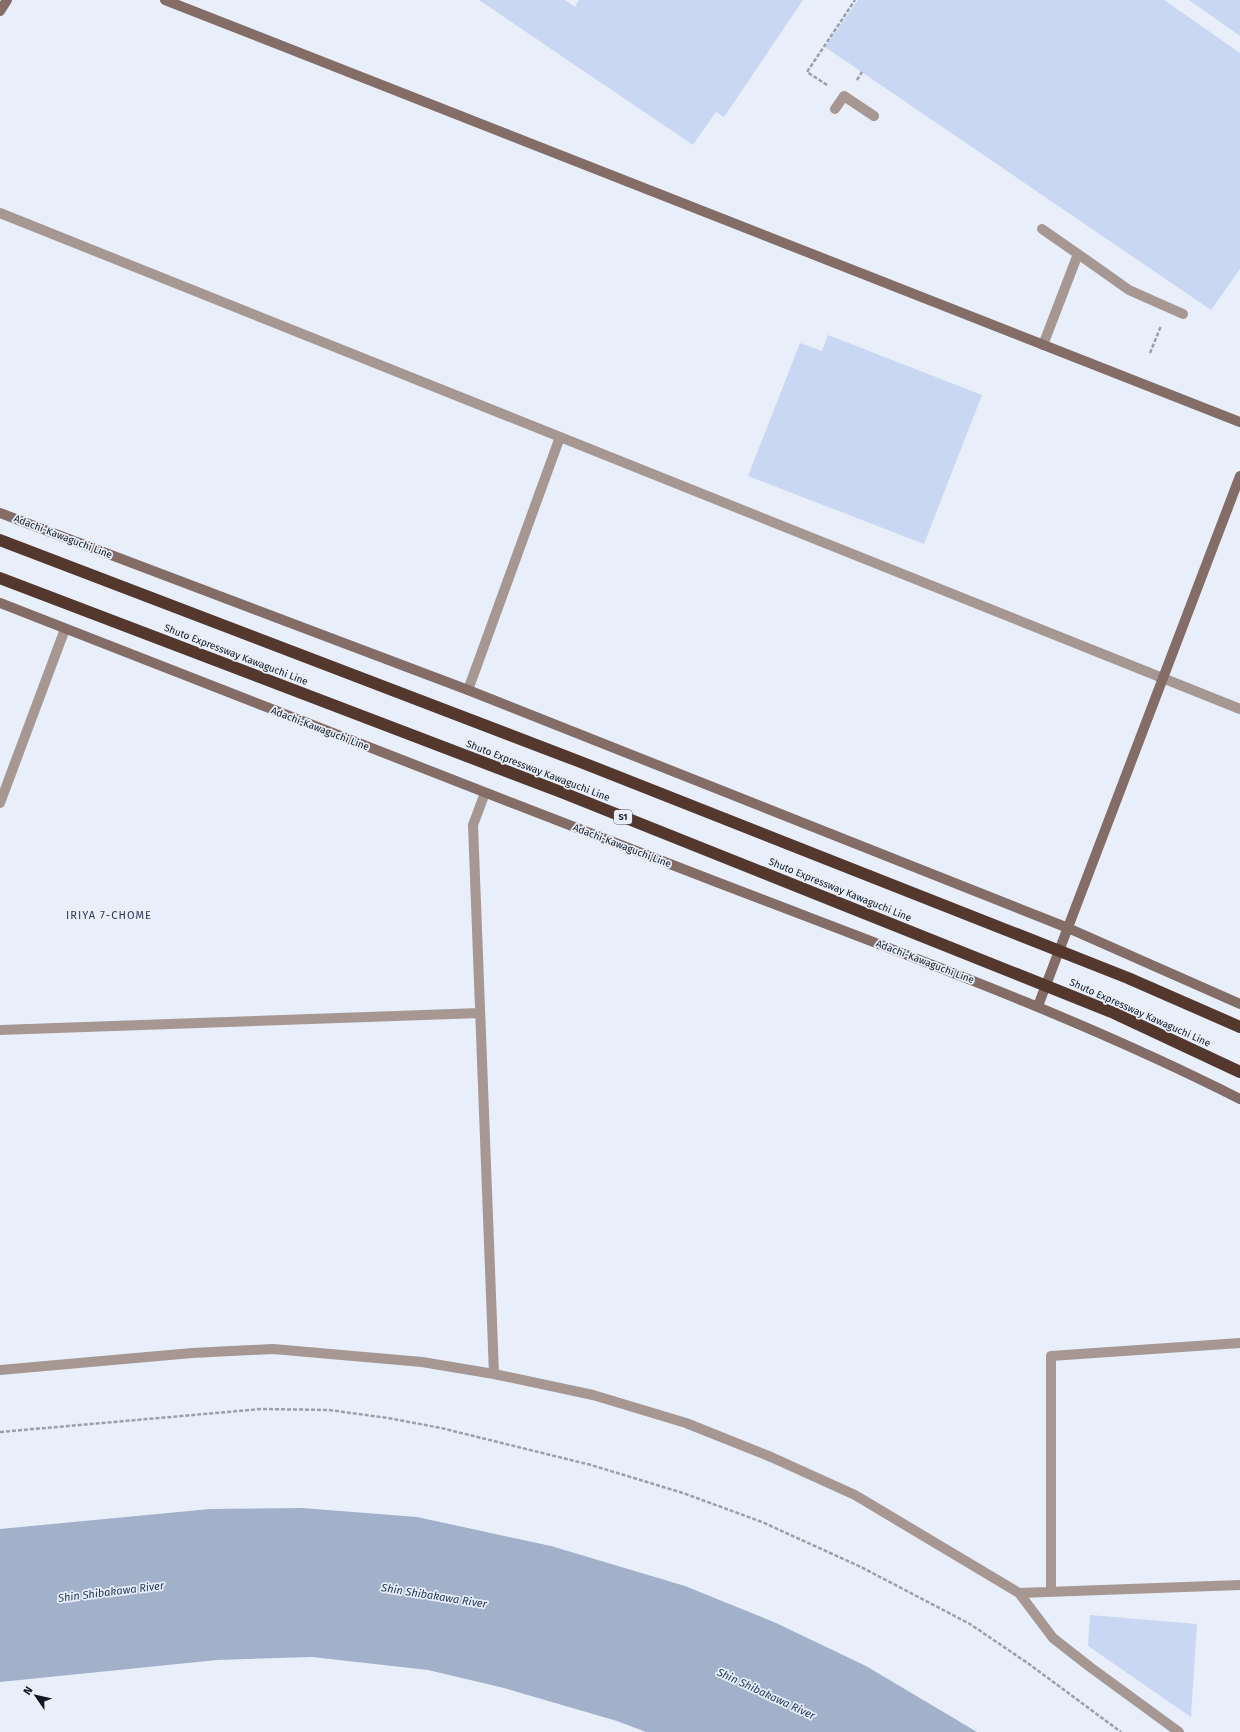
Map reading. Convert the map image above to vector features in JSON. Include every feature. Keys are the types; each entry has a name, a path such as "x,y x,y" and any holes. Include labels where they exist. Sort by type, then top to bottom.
{"highway":[{"path":"0,540 578,761 1128,978 1240,1027"},
{"name":"Shuto Expressway Kawaguchi Line","path":"0,578 561,792 1114,1013 1240,1072"}],"main road":[{"path":"0,11 7,0"},
{"path":"165,0 1240,422"},
{"path":"1038,1006 1240,476"},
{"name":"Adachi-Kawaguchi Line","path":"0,513 468,690 1068,928 1240,1004"},
{"name":"Adachi-Kawaguchi Line","path":"0,603 485,793 1038,1006 1154,1058 1240,1099"}],"street":[{"path":"835,109 844,96 874,116"},
{"path":"0,213 1240,709"},
{"path":"1042,230 1129,290 1183,314"},
{"path":"1043,345 1078,254"},
{"path":"468,690 560,437"},
{"path":"0,803 65,629"},
{"path":"485,793 474,825 494,1374"},
{"path":"0,1030 480,1013"},
{"path":"1051,1592 1052,1356 1240,1343"},
{"path":"0,1370 192,1353 273,1349 422,1362 494,1374 593,1395 686,1423 771,1457 855,1495 1019,1593 1053,1638 1179,1732"},
{"path":"1019,1593 1240,1585"}],"path":[{"path":"830,86 807,72 855,0"},
{"path":"854,85 862,72"},
{"path":"1150,353 1163,321"},
{"path":"0,1432 261,1409 329,1410 388,1418 441,1428 591,1465 683,1493 762,1522 860,1567 970,1624 1029,1664 1121,1732"}],"water":[{"name":"Shin Shibakawa River","path":"302,1508 417,1517 551,1546 685,1586 776,1623 866,1666 977,1732 646,1732 617,1721 504,1688 428,1670 312,1657 217,1660 0,1682 0,1529 210,1509"}],"building":[{"path":"479,0 565,0 575,7 579,0 803,0 724,117 716,112 693,145"},
{"path":"858,0 1164,0 1240,53 1240,269 1211,310 825,47"},
{"path":"1189,0 1240,0 1240,36"},
{"path":"828,335 982,395 924,544 748,476 800,343 822,351"},
{"path":"1090,1615 1197,1624 1191,1717 1088,1646"}],"district":[{"name":"IRIYA 7-CHOME","path":"109,915"}]}
